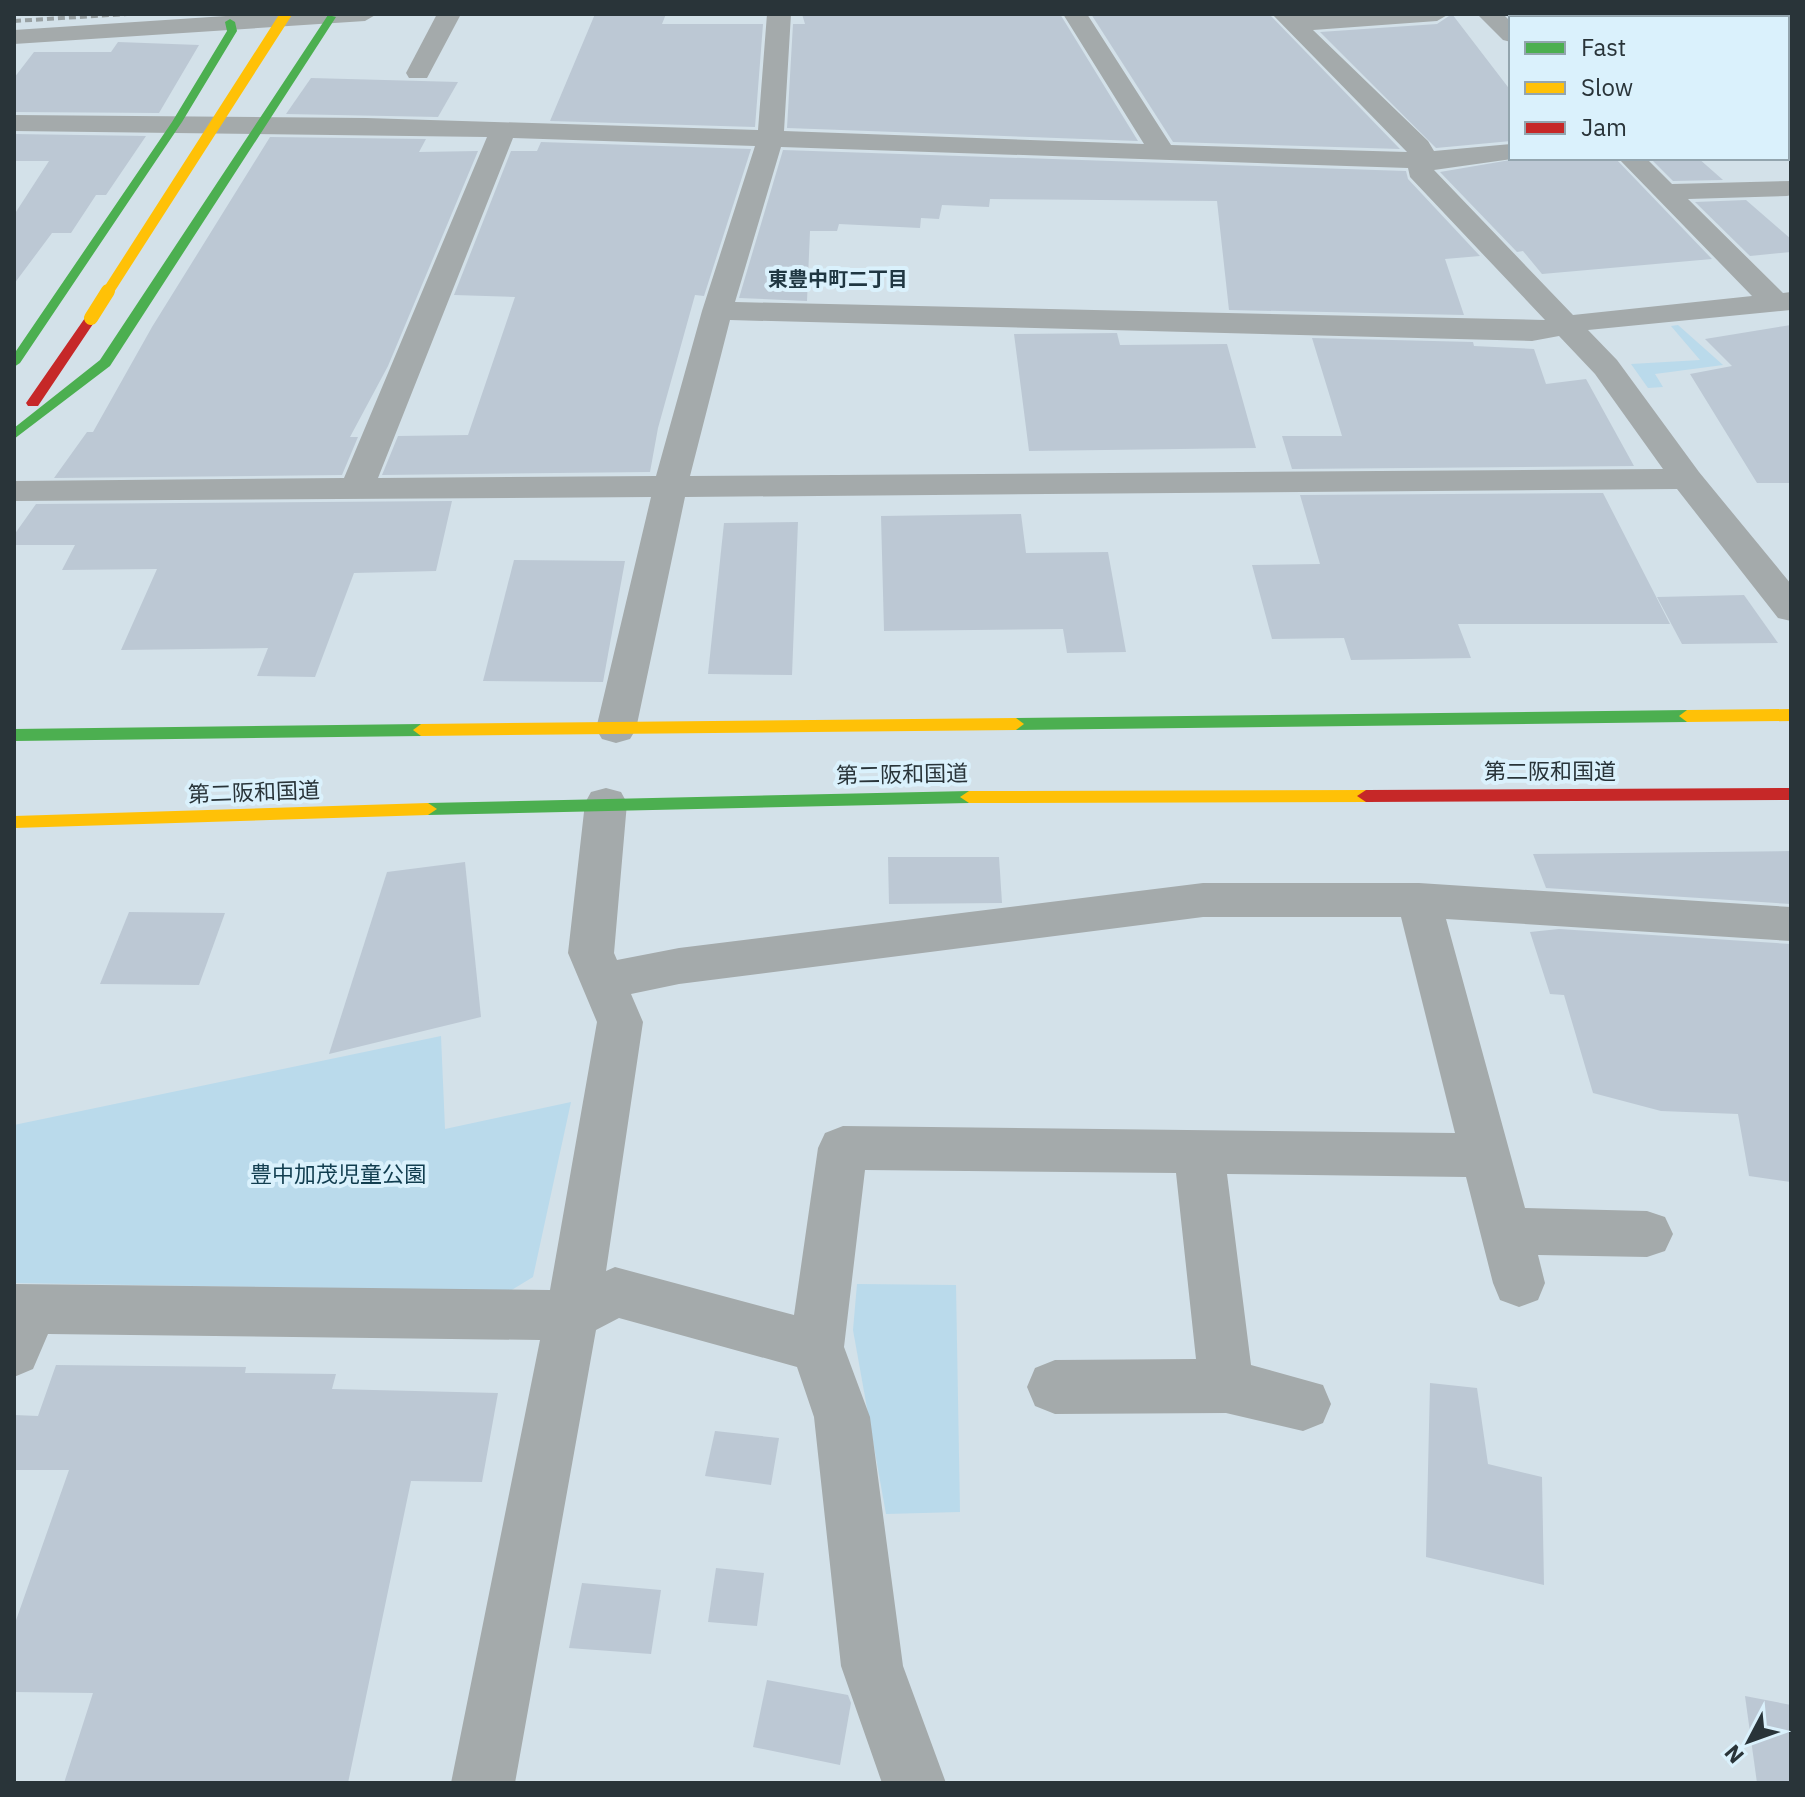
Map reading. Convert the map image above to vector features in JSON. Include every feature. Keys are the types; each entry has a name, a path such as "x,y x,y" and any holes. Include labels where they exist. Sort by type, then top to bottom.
{"main road":[{"path":"14,433 286,14"},
{"path":"14,433 105,363 331,17"},
{"path":"14,363 177,122 232,31 230,22"},
{"path":"14,735 1791,715"},
{"name":"第二阪和国道","path":"14,822 606,803 1005,797 1791,794"}],"street":[{"path":"14,37 365,14"},
{"path":"418,73 449,14"},
{"path":"616,729 670,487 717,311 771,137 779,14"},
{"path":"1075,14 1162,151"},
{"path":"1288,19 1437,14"},
{"path":"1489,14 1509,33"},
{"path":"1288,19 1419,147 1424,160 1420,171 1606,367 1687,479 1791,609"},
{"path":"14,123 177,122 771,137 1424,160 1509,152"},
{"path":"357,488 503,130"},
{"path":"1633,160 1784,302"},
{"path":"1665,192 1787,188"},
{"path":"717,311 1532,332 1566,328 1588,321 1784,302"},
{"path":"14,491 1687,479"},
{"path":"483,1783 572,1315 620,1022 591,953 606,803"},
{"path":"603,981 679,966 1203,900 1419,900 1791,924"},
{"path":"1419,900 1519,1283"},
{"path":"914,1783 872,1666 842,1417 817,1347 843,1148 1486,1155"},
{"path":"1199,1152 1226,1386"},
{"path":"1506,1231 1647,1234"},
{"path":"20,1323 572,1315 615,1292 817,1347"},
{"path":"1055,1387 1226,1386 1303,1404"}],"green space":[{"path":"1678,325 1723,365 1655,374 1663,387 1648,388 1631,364 1700,360 1671,326"},
{"name":"豊中加茂児童公園","path":"441,1036 445,1129 571,1102 533,1277 510,1291 14,1283 14,1125"},
{"path":"857,1284 956,1285 960,1512 886,1514 853,1330"}],"building":[{"path":"595,14 666,14 662,24 763,24 755,127 550,121"},
{"path":"802,14 1060,14 1138,141 787,128 793,24 805,24"},
{"path":"1091,14 1269,14 1400,149 1173,142"},
{"path":"1452,14 1509,88 1509,141 1436,148 1320,32 1437,24"},
{"path":"118,42 199,45 159,113 14,112 14,78 34,52 111,52"},
{"path":"311,78 458,82 438,117 286,114"},
{"path":"14,134 146,136 106,195 96,195 71,233 52,233 14,284 14,215 49,161 14,161"},
{"path":"270,137 426,139 419,152 478,151 388,366 350,437 358,437 342,475 54,478 87,432 93,432 152,327"},
{"path":"541,142 751,149 704,296 695,295 658,428 650,472 382,475 398,436 468,435 515,297 454,295 511,151 537,151"},
{"path":"783,150 1406,171 1408,179 1480,256 1445,259 1464,315 1229,310 1217,201 990,199 989,207 942,205 939,219 921,218 920,228 839,224 837,231 810,231 807,301 739,298"},
{"path":"1510,160 1617,160 1712,259 1542,274 1523,251 1517,252 1440,172"},
{"path":"1652,160 1700,160 1723,180 1673,181"},
{"path":"1746,200 1791,239 1791,252 1750,256 1695,202"},
{"path":"1791,325 1791,483 1757,483 1690,374 1732,366 1705,339"},
{"path":"1117,333 1120,345 1227,344 1256,448 1029,451 1014,334"},
{"path":"1312,338 1473,342 1474,346 1534,349 1546,384 1586,379 1634,466 1292,469 1282,436 1342,436"},
{"path":"1603,493 1670,624 1458,624 1471,658 1351,660 1344,638 1272,639 1252,565 1320,564 1300,495"},
{"path":"452,501 436,571 354,573 315,677 257,676 268,648 121,650 157,569 62,570 75,545 14,545 14,535 36,504"},
{"path":"1021,514 1026,553 1108,552 1126,652 1067,653 1063,629 884,631 881,516"},
{"path":"798,522 792,675 708,674 724,523"},
{"path":"514,560 625,561 603,682 483,681"},
{"path":"1744,595 1778,643 1682,644 1657,597"},
{"path":"1791,851 1791,904 1546,888 1533,854"},
{"path":"888,857 999,857 1002,903 889,904"},
{"path":"465,862 481,1017 329,1054 387,872"},
{"path":"129,912 225,913 199,985 100,984"},
{"path":"1559,929 1791,944 1791,1182 1749,1176 1738,1114 1661,1111 1593,1093 1564,995 1550,994 1530,932"},
{"path":"56,1365 246,1367 245,1373 336,1374 332,1389 498,1393 482,1482 411,1481 348,1783 64,1783 93,1693 14,1692 14,1626 69,1470 14,1470 14,1415 38,1416"},
{"path":"1430,1383 1477,1388 1488,1464 1542,1477 1544,1585 1426,1557"},
{"path":"715,1431 779,1438 771,1485 705,1476"},
{"path":"716,1568 764,1573 757,1626 708,1622"},
{"path":"582,1583 661,1590 651,1654 569,1648"},
{"path":"767,1680 848,1695 851,1703 840,1765 753,1747"},
{"path":"1745,1696 1791,1705 1791,1783 1757,1783"}],"railway":[{"path":"14,21 127,14"}],"traffic: fast":[{"path":"14,435 105,363 331,17"},
{"path":"14,363 177,122 232,31 230,22"},
{"path":"1016,724 1687,716"},
{"path":"14,735 421,730"},
{"path":"428,809 969,797"}],"traffic: slow":[{"path":"91,318 286,14"},
{"path":"1687,716 1791,715"},
{"path":"421,730 1016,724"},
{"path":"969,797 1366,796"},
{"path":"14,822 428,809"}],"traffic: jam":[{"path":"33,403 91,318"},
{"path":"1366,796 1791,794"}],"district":[{"name":"東豊中町二丁目","path":"838,279"}]}
